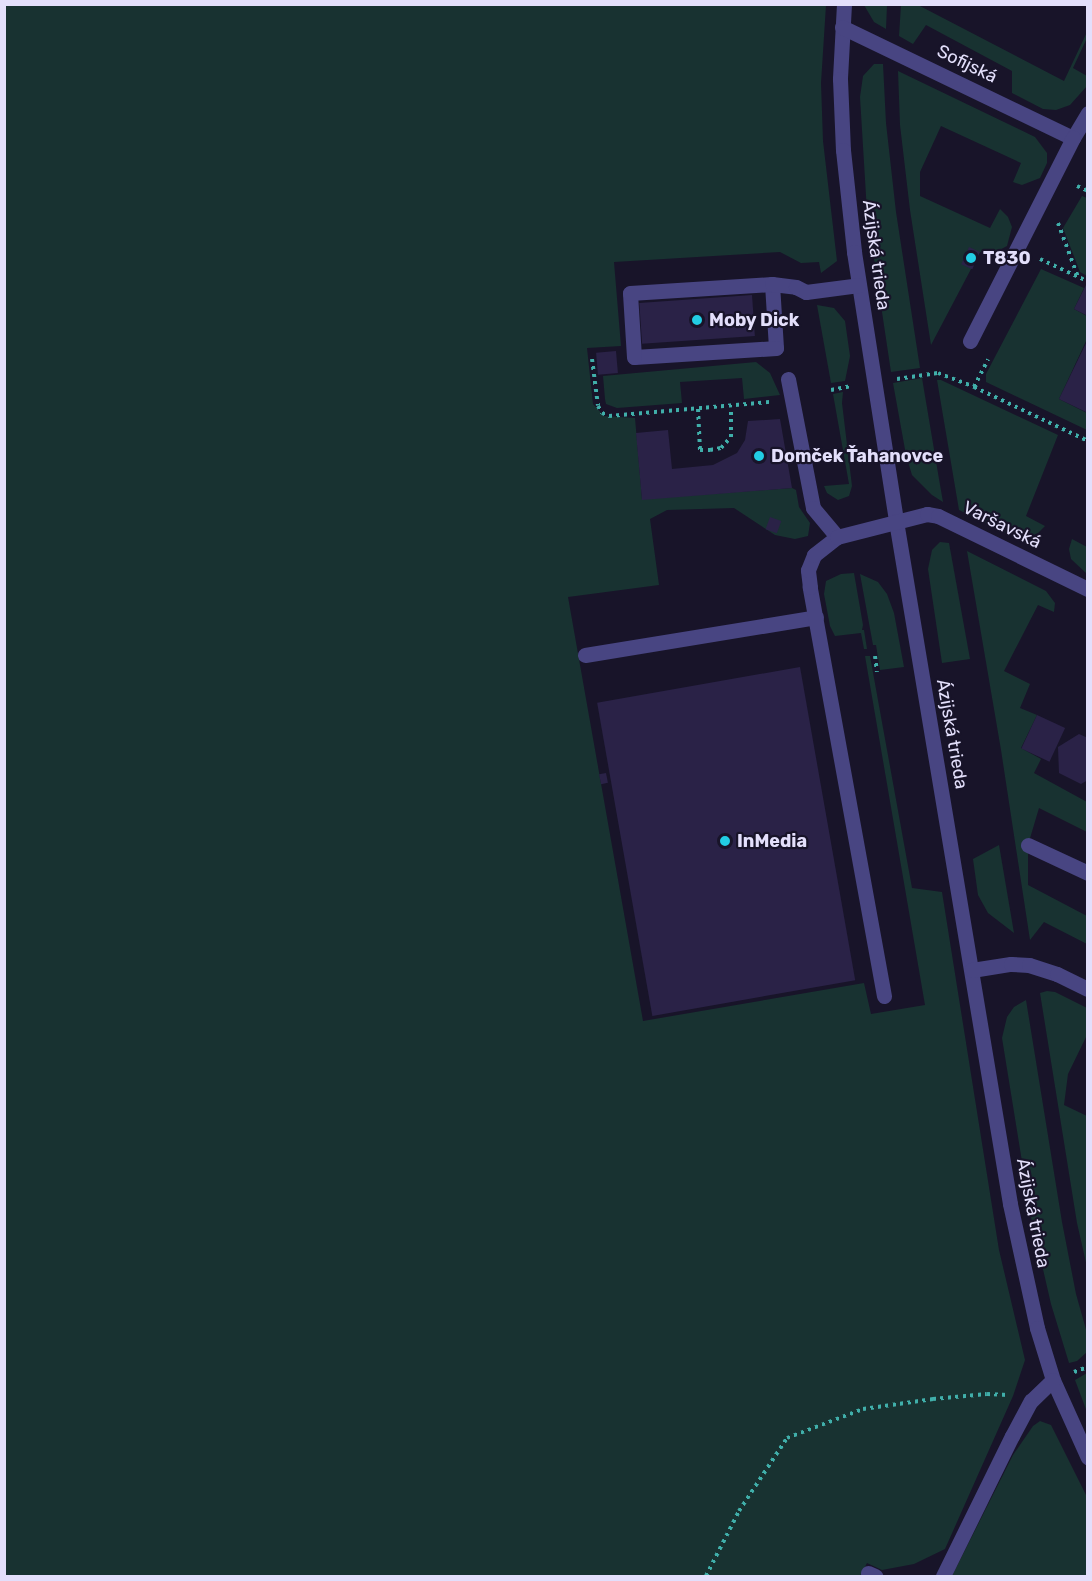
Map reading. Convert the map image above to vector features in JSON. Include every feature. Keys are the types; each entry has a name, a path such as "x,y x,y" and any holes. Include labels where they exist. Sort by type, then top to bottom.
{"street":[{"name":"Ázijská trieda","path":"844,4 842,27 843,150 859,285 896,521 1012,1215 1037,1328 1053,1380 1088,1458"},
{"name":"Sofijská","path":"842,27 1073,138"},
{"path":"970,341 1073,138 1088,113"},
{"path":"772,284 776,348 634,357 630,293 772,284 796,287 806,292 859,285"},
{"path":"788,379 813,508 837,537 814,555 808,570 884,996"},
{"name":"Varšavská","path":"837,537 927,514 938,516 1088,589"},
{"path":"585,655 816,617"},
{"path":"1028,844 1088,873"},
{"path":"972,970 1011,964 1029,965 1057,974 1088,989"},
{"path":"943,1576 1011,1436 1031,1401 1053,1380"}],"path":[{"path":"1077,186 1088,191"},
{"path":"1058,223 1078,277"},
{"path":"1040,259 1087,281"},
{"path":"592,359 597,399 602,413 617,416 760,404"},
{"path":"894,379 938,373 974,387 1088,441"},
{"path":"831,390 856,386"},
{"path":"698,409 700,450 710,450 721,448 731,437 731,407"},
{"path":"875,656 877,672"},
{"path":"706,1576 739,1511 787,1438 863,1409 976,1395 1013,1396"}],"green space":[{"path":"5,5 826,5 821,83 823,141 837,261 821,273 819,262 801,263 780,252 614,262 621,346 587,348 593,404 604,416 635,418 642,499 792,488 796,490 799,507 810,523 808,536 795,539 775,535 734,508 667,510 650,519 659,585 568,597 643,1021 864,983 871,1014 925,1005 865,656 870,656 912,888 942,892 999,1250 1025,1360 1013,1396 945,1549 914,1564 882,1570 867,1563 860,1576 5,1576"},
{"path":"864,5 887,5 886,29 874,22"},
{"path":"901,5 918,5 1064,81 1087,32 1087,38 1073,68 1087,76 1087,86 1070,105 1056,110 1043,109 1012,93 1012,71 926,25 913,44 899,36"},
{"path":"874,64 883,64 886,123 896,212 920,368 891,372 867,212 860,97 863,76"},
{"path":"898,71 1035,137 1047,153 1047,163 1040,178 1022,185 1013,182 1021,163 941,126 920,172 920,196 990,228 1000,209 1008,217 1012,227 1007,246 992,254 980,252 931,345 910,210 900,125"},
{"path":"1082,196 1087,198 1087,276 1080,272 1063,228"},
{"path":"1041,269 1084,288 1074,309 1087,316 1087,339 1059,399 1087,413 1087,430 986,382 986,374"},
{"path":"817,305 834,308 845,321 850,356 845,381 831,383"},
{"path":"756,362 770,373 780,395 744,399 742,378 680,382 682,403 617,408 606,404 603,376"},
{"path":"922,378 943,502 932,495 912,475 906,455 893,383"},
{"path":"937,380 1058,435 1026,516 1045,526 1038,533 1024,539 1016,538 959,510"},
{"path":"843,392 842,403 852,486 849,496 838,500 827,493 824,486 849,484 833,394"},
{"path":"1072,539 1087,547 1087,574 1071,559 1069,549"},
{"path":"940,542 949,543 970,659 942,663 928,569 932,550"},
{"path":"967,551 1046,591 1055,603 1054,612 1038,605 1004,671 1030,684 1020,708 1037,715 1021,748 1041,759 1034,773 1087,802 1087,832 1039,808 1028,845 1028,885 1087,916 1087,944 1044,922 1030,940"},
{"path":"854,573 867,649 864,649 861,633 835,636 830,626 824,594 826,581 841,574"},
{"path":"860,574 878,582 887,594 894,613 904,667 880,670"},
{"path":"999,845 1014,933 988,913 978,895 973,859"},
{"path":"1055,992 1087,1008 1087,1035 1068,1074 1064,1105 1087,1116 1087,1267 1077,1223 1040,993"},
{"path":"1026,1000 1062,1222 1076,1294 1087,1333 1087,1352 1077,1361 1069,1363 1051,1304 1031,1217 1002,1038 1007,1017 1014,1007"},
{"path":"1087,1373 1087,1412 1075,1380"},
{"path":"1040,1421 1051,1425 1087,1497 1087,1576 952,1576 1013,1455 1033,1426"}],"building":[{"name":"T830","path":"969,247 980,252 972,269 961,264"},
{"path":"1088,281 1088,316 1074,309"},
{"name":"Moby Dick","path":"752,295 755,336 642,344 639,303"},
{"path":"1088,339 1088,413 1059,399"},
{"path":"616,351 618,373 598,375 596,353"},
{"name":"Domček Ťahanovce","path":"780,419 792,488 642,500 636,433 668,430 672,469 713,465 737,453 745,440 748,421"},
{"path":"770,517 781,521 777,533 766,529"},
{"name":"InMedia","path":"800,667 855,980 652,1016 597,703"},
{"path":"1037,715 1065,728 1049,762 1021,749"},
{"path":"1079,734 1088,738 1088,780 1081,784 1059,773 1058,747"},
{"path":"606,773 608,783 601,784 599,774"}],"place":[{"name":"T830","path":"971,258"},
{"name":"Moby Dick","path":"697,320"},
{"name":"Domček Ťahanovce","path":"759,456"},
{"name":"InMedia","path":"725,841"}]}
